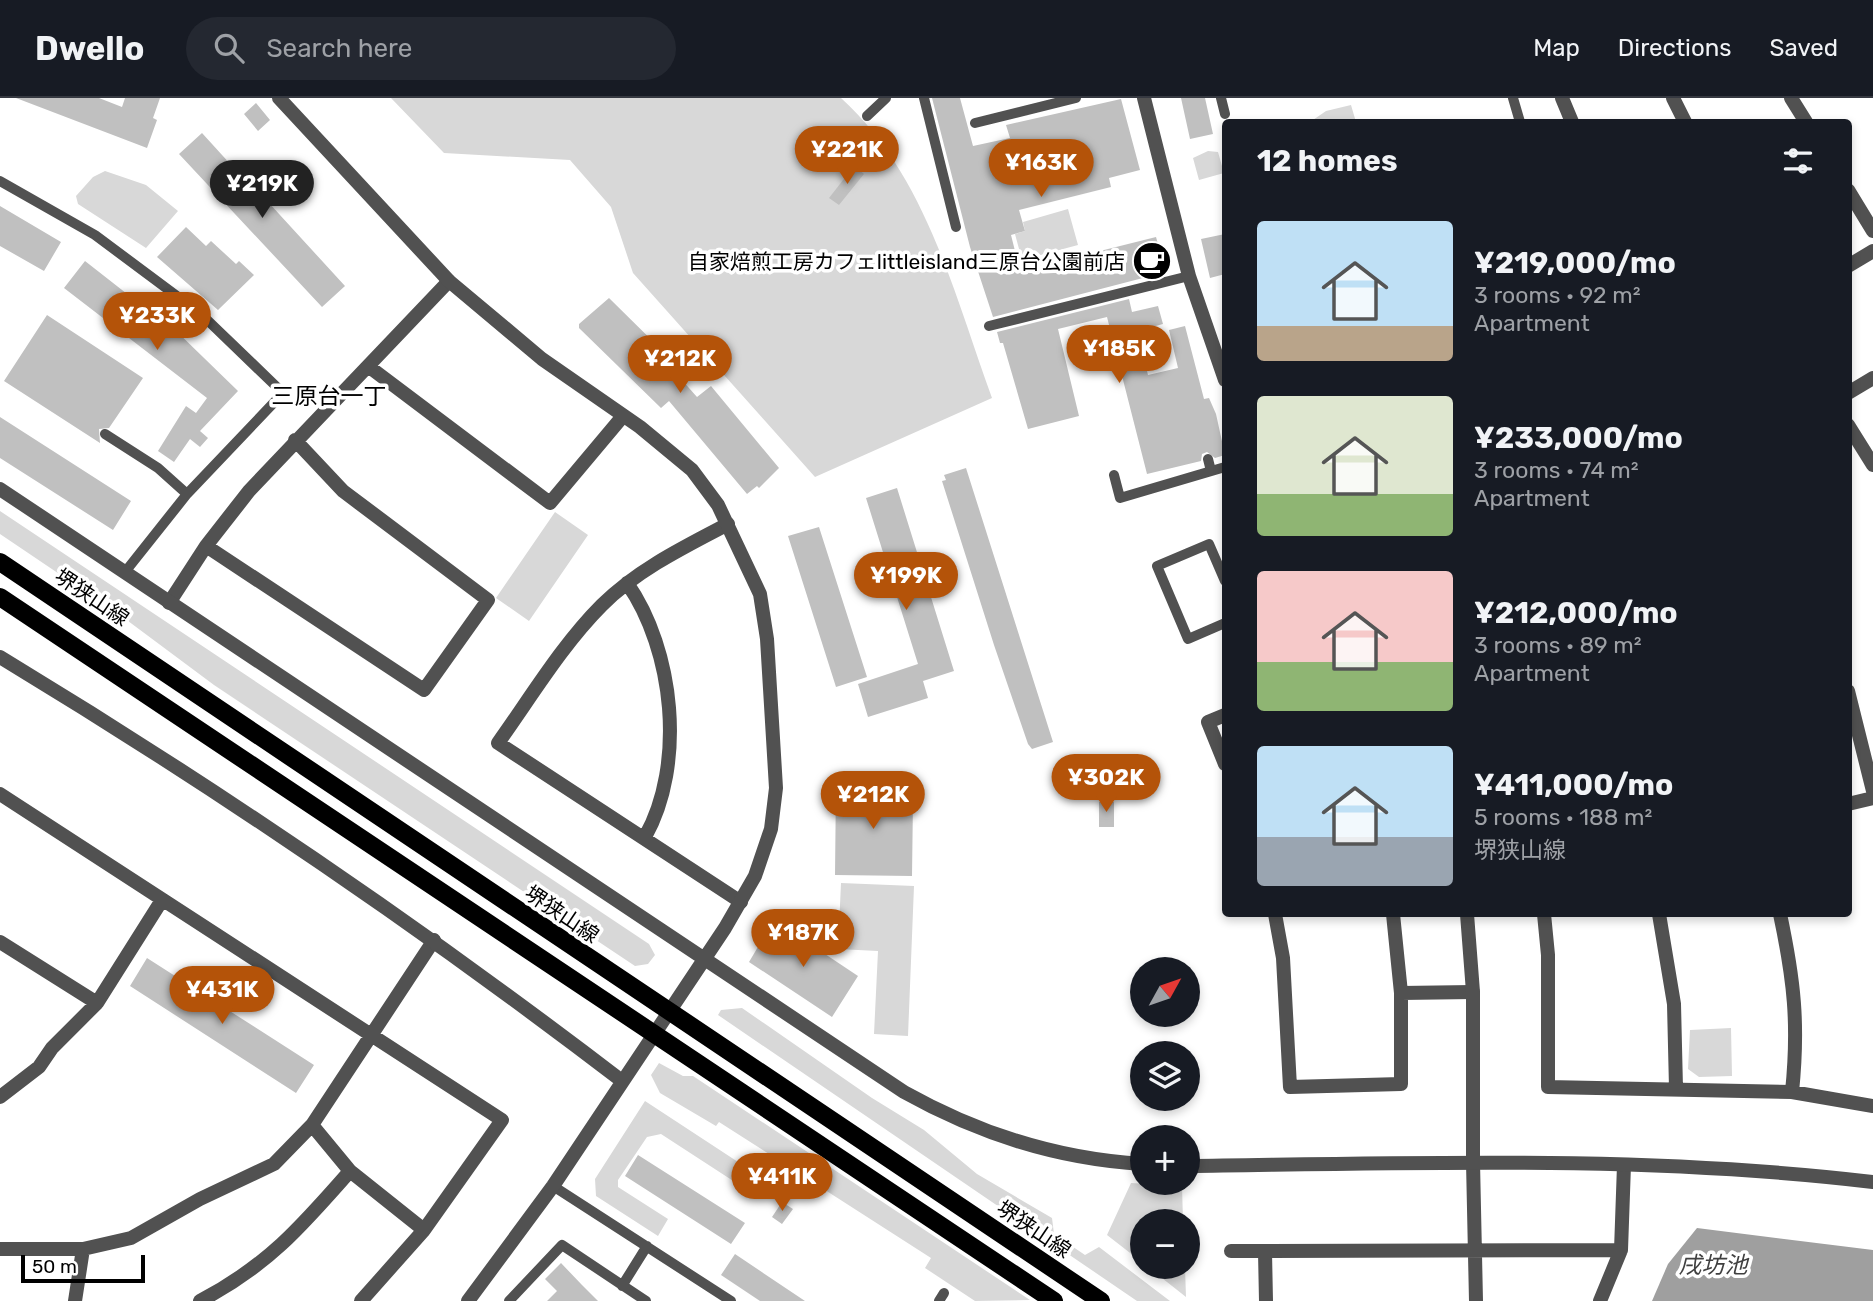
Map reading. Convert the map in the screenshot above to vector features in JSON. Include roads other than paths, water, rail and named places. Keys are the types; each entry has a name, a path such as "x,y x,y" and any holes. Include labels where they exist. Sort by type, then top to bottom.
{"main road":[{"name":"堺狭山線","path":"0,562 1101,1301"},
{"path":"2,598 625,1014 676,1051 1055,1301"}],"street":[{"path":"279,98 449,281 542,359 623,415 692,470 728,524 760,594 767,639 776,788 771,829 741,902 553,1185 468,1301"},
{"path":"1144,98 1189,276 1222,371"},
{"path":"1562,98 1571,119"},
{"path":"1673,98 1684,119"},
{"path":"1791,98 1804,119"},
{"path":"1852,197 1873,231"},
{"path":"1852,264 1873,251"},
{"path":"169,603 206,546 249,491 449,281"},
{"path":"368,366 550,503 623,415"},
{"path":"1852,391 1873,378"},
{"path":"1852,431 1873,465"},
{"path":"206,546 424,690 488,600 343,491 295,440"},
{"path":"0,489 904,1092 959,1122 1066,1156 1130,1163"},
{"path":"728,524 667,556 601,606 572,641 498,743 741,902"},
{"path":"628,583 643,605 663,668 670,723 666,776 657,816 645,837"},
{"path":"0,657 213,790 434,940 622,1081"},
{"path":"1852,707 1873,790"},
{"path":"1222,716 1208,722 1222,757"},
{"path":"0,794 502,1120 425,1230 361,1301"},
{"path":"1852,803 1873,798"},
{"path":"0,1097 40,1067 51,1048 96,1003 163,900"},
{"path":"1276,917 1283,958 1290,1087 1401,1084 1402,993 1393,917"},
{"path":"1467,917 1473,992 1476,1301"},
{"path":"1544,917 1548,955 1548,1087 1792,1092 1873,1106"},
{"path":"1660,917 1674,1004 1676,1088"},
{"path":"1781,917 1794,980 1797,1049 1792,1092"},
{"path":"0,1249 83,1249 131,1238 200,1199 274,1164 312,1125 434,940"},
{"path":"0,942 96,1003"},
{"path":"1402,993 1473,992"},
{"path":"312,1125 350,1171 425,1230"},
{"path":"1200,1166 1474,1162 1624,1165 1873,1182"},
{"path":"1600,1301 1621,1250 1624,1165"},
{"path":"200,1301 241,1280 273,1253 301,1227 350,1171"},
{"path":"75,1301 83,1249"},
{"path":"1231,1251 1621,1250"},
{"path":"1265,1252 1266,1301"}],"lane":[{"path":"867,116 886,98"},
{"path":"924,98 956,227"},
{"path":"975,123 1076,98"},
{"path":"1222,98 1225,114"},
{"path":"1513,98 1519,119"},
{"path":"0,181 95,235 201,314 283,393 187,494 125,572"},
{"path":"989,326 1189,276"},
{"path":"105,434 158,468 187,494"},
{"path":"1208,459 1211,471"},
{"path":"1114,475 1120,498 1222,468"},
{"path":"1222,574 1209,544 1157,566 1188,639 1222,624"},
{"path":"553,1185 731,1301"},
{"path":"509,1301 562,1245 646,1301"},
{"path":"622,1286 647,1246"}],"water":[{"name":"戌坊池","path":"1697,1228 1873,1250 1873,1301 1652,1301 1668,1264"}],"place":[{"name":"自家焙煎工房カフェlittleisland三原台公園前店","path":"1152,261"}],"district":[{"name":"三原台一丁","path":"329,396"}]}
